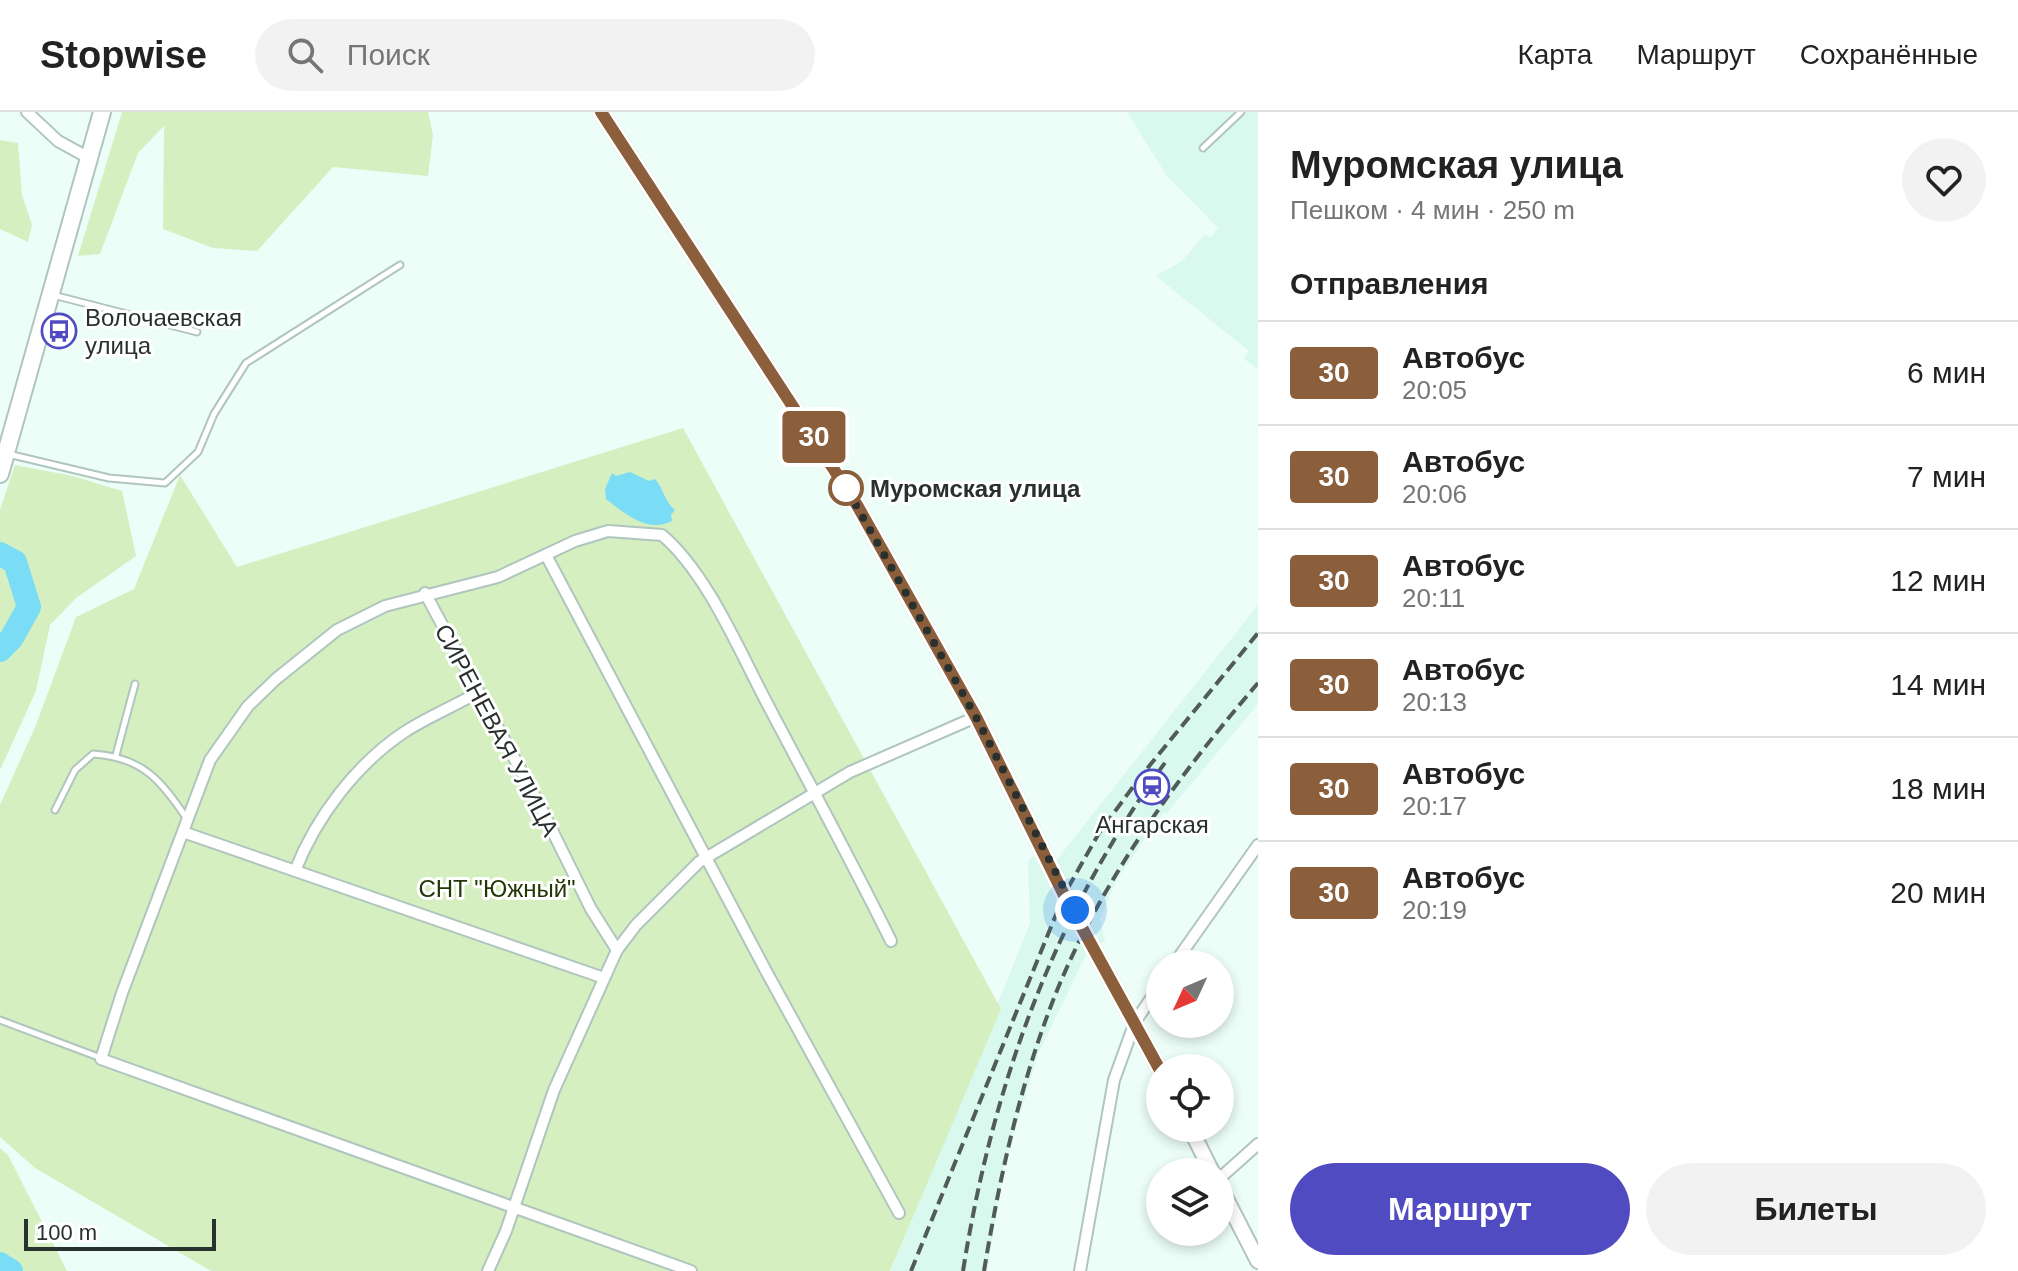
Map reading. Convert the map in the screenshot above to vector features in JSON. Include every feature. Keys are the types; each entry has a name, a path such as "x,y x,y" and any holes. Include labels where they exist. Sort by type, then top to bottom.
{"main road":[{"path":"0,474 3,452 52,294 102,112"},
{"path":"601,112 826,456 976,717 1064,895 1152,1054"},
{"path":"1234,1214 1258,1261"}],"street":[{"path":"27,112 58,141 89,158"},
{"path":"691,1271 101,1059 122,993 210,760 248,706 276,679 337,630 385,606 425,593 498,577 608,531 662,535 672,543 735,642 816,792 891,941"},
{"path":"546,555 899,1213"},
{"name":"СИРЕНЕВАЯ УЛИЦА","path":"425,593 539,804 591,909 617,950"},
{"path":"295,871 319,819 360,772 405,732 477,693"},
{"path":"488,1271 514,1208 554,1090 617,950 670,888 706,858 850,772 976,717"},
{"path":"183,832 604,978"},
{"path":"1184,950 1258,845"},
{"path":"1080,1271 1114,1080 1135,1022 1146,1006"},
{"path":"1234,1165 1258,1144"}],"lane":[{"path":"1203,148 1241,112"},
{"path":"3,452 109,478 165,483 198,452 214,414 246,363 400,265"},
{"path":"52,294 197,332"},
{"path":"116,755 135,684"},
{"path":"55,810 75,770 93,754 116,755 143,766 188,819"},
{"path":"0,1020 101,1059"}],"shaded area":[{"path":"1127,112 1258,112 1258,369 1244,359 1249,351 1156,276 1183,260 1204,235 1211,237 1218,228 1167,176"},
{"path":"1258,605 1258,704 1167,813 1163,813 1117,879 1100,919 1105,941 1094,947 1051,867"},
{"path":"1034,856 1088,951 1038,1054 1004,1168 987,1271 891,1271 1030,923 1028,861"}],"green space":[{"path":"122,112 428,112 433,135 428,176 333,167 257,251 213,248 163,229 164,126 138,153 100,254 78,256"},
{"path":"0,140 18,143 22,195 32,225 28,242 0,229"},
{"name":"СНТ \"Южный\"","path":"683,428 1001,1009 890,1271 211,1271 35,1168 0,1137 0,805 36,725 76,617 134,589 180,475 237,567"},
{"path":"15,465 73,476 122,491 136,556 76,598 50,625 36,691 0,770 0,510"},
{"path":"0,1148 8,1155 67,1271 0,1271"}],"water":[{"path":"630,472 649,481 655,479 675,510 671,515 672,521 654,525 645,523 628,516 606,499 605,489 612,473 616,476"}],"waterway":[{"path":"0,554 15,562 29,607 11,639 0,650"},
{"path":"0,1264 11,1271"}],"railway":[{"path":"911,1271 1064,895 1099,833 1141,776 1258,633"},
{"path":"984,1271 1005,1163 1033,1057 1077,946 1121,866 1172,790 1258,683"},
{"path":"963,1271 992,1134 1034,1003 1092,879 1167,760"}],"bus line":[{"name":"30","path":"601,112 857,505 976,717 1064,895 1152,1054"}],"place":[{"name":"Волочаевская улица","path":"59,331"},
{"name":"Муромская улица","path":"846,488"},
{"name":"Ангарская","path":"1152,787"}],"route":[{"path":"846,488 844,484 976,717 1064,895 1075,910"}]}
